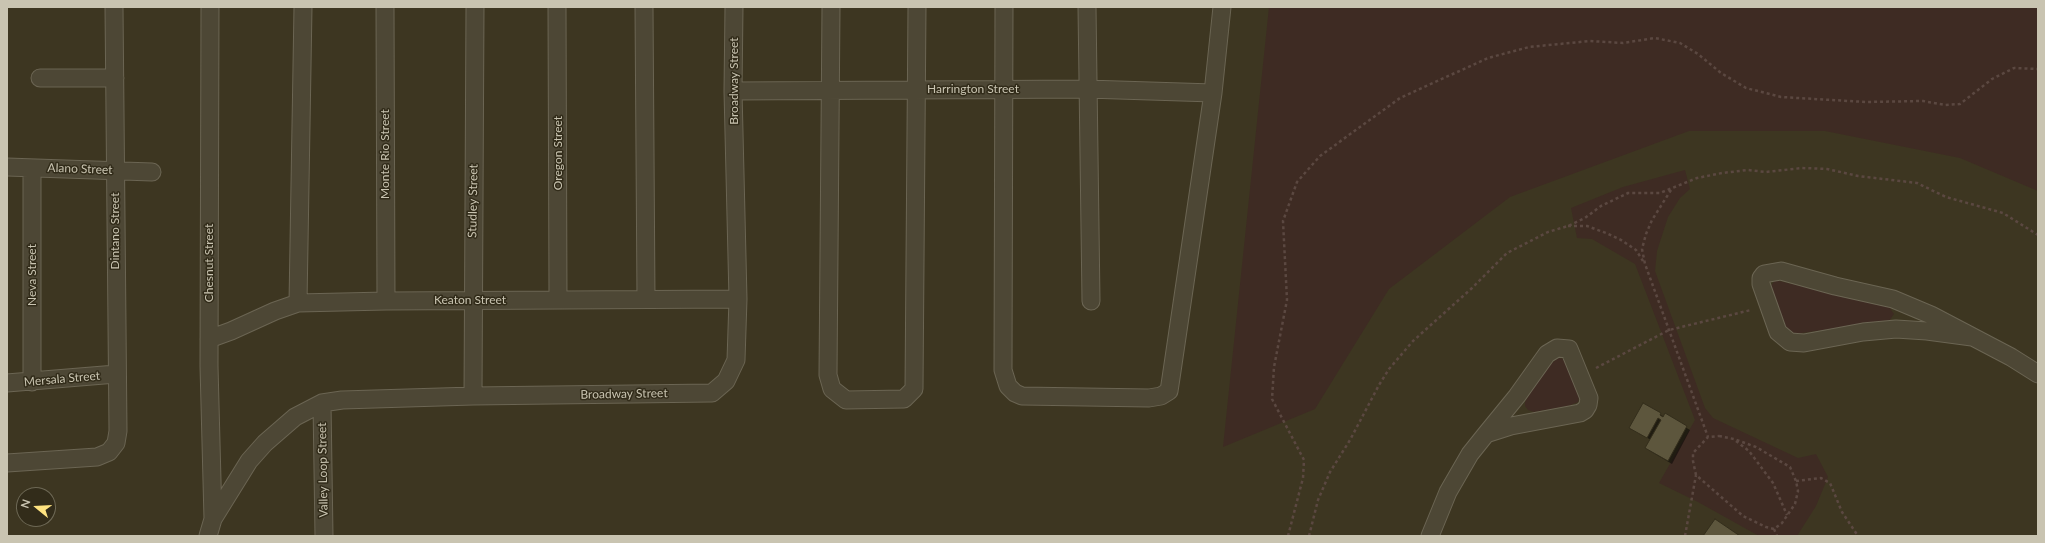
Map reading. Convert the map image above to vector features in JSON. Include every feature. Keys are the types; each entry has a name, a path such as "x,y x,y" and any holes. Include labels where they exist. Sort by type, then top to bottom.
{"street":[{"name":"Dintano Street","path":"7,462 86,459 97,457 109,452 116,443 118,431 116,374 114,7"},
{"name":"Chesnut Street","path":"210,7 209,339 213,519"},
{"path":"298,303 303,7"},
{"name":"Monte Rio Street","path":"385,7 386,300"},
{"name":"Studley Street","path":"473,396 472,300 475,7"},
{"name":"Oregon Street","path":"557,7 558,300"},
{"path":"644,7 646,299"},
{"name":"Broadway Street","path":"208,536 213,519 249,461 265,443 295,417 322,403 342,400 473,396 712,393 726,381 736,360 738,299 733,91 734,7"},
{"path":"830,7 831,90 828,374 832,389 846,400 904,399 914,389 917,7"},
{"path":"1004,7 1003,370 1008,386 1015,393 1022,396 1149,398 1161,396 1169,391 1213,93 1217,8"},
{"path":"1087,7 1090,301"},
{"path":"40,78 115,78"},
{"name":"Harrington Street","path":"733,91 1087,89 1213,93"},
{"name":"Alano Street","path":"7,167 152,172"},
{"name":"Neva Street","path":"32,168 32,382"},
{"path":"1972,337 1928,331 1896,329 1863,332 1804,343 1790,342 1778,332 1761,284 1761,278 1764,274 1771,271 1781,271 1835,286 1893,299 1931,315 1972,337 2038,374"},
{"name":"Keaton Street","path":"209,339 231,331 275,311 298,303 386,300 738,299"},
{"path":"1430,536 1448,492 1470,454 1486,434 1517,396 1547,354 1557,348 1569,349 1589,398 1588,405 1585,410 1580,413 1511,426 1486,434"},
{"name":"Mersala Street","path":"7,383 116,374"},
{"name":"Valley Loop Street","path":"322,403 324,536"}],"path":[{"path":"1288,536 1303,478 1304,460 1272,399 1274,367 1287,300 1283,221 1297,182 1320,156 1400,98 1488,58 1530,47 1590,41 1623,43 1655,38 1680,43 1698,54 1721,73 1746,88 1781,97 1866,102 1923,101 1946,105 1960,104 1992,79 2014,68 2038,69"},
{"path":"1309,536 1318,500 1330,472 1389,369 1413,341 1472,288 1508,253 1548,232 1568,226 1585,218 1600,206 1628,193 1660,193 1671,190 1697,178 1722,173 1748,170 1766,172 1802,168 1827,169 1858,176 1917,183 1946,197 2003,213 2038,235"},
{"path":"1671,190 1660,204 1646,234 1642,249 1645,264 1708,437"},
{"path":"1568,226 1587,226 1616,238 1636,250 1645,264"},
{"path":"1596,368 1669,330 1751,310"},
{"path":"1684,536 1696,475 1693,461 1694,452 1708,437 1719,436 1734,439 1776,458 1790,467 1796,481 1798,491 1795,504 1774,529"},
{"path":"1734,439 1749,451 1769,478 1782,500 1787,515"},
{"path":"1696,475 1743,516 1766,527 1774,529"},
{"path":"1796,481 1821,478 1830,483 1842,512 1858,536"},
{"path":"1774,529 1777,536"}],"shaded area":[{"path":"1269,7 2038,7 2038,191 1960,158 1825,131 1689,131 1510,197 1389,289 1315,409 1223,447"},
{"path":"1685,170 1690,189 1680,198 1668,217 1657,251 1655,271 1705,408 1713,418 1798,458 1816,454 1828,477 1816,506 1797,536 1759,536 1698,502 1659,483 1695,420 1635,264 1592,239 1577,238 1571,208 1623,187"},
{"path":"1775,280 1889,307 1894,314 1889,321 1794,334 1785,328 1771,286"},
{"path":"1558,358 1564,359 1567,363 1579,397 1578,402 1568,406 1534,412 1528,410 1525,406 1525,402 1547,367"}],"building":[{"path":"1643,403 1661,413 1660,415 1663,417 1665,413 1687,426 1668,461 1645,448 1661,420 1658,418 1647,438 1629,428"},
{"path":"1715,519 1740,536 1703,536"}]}
